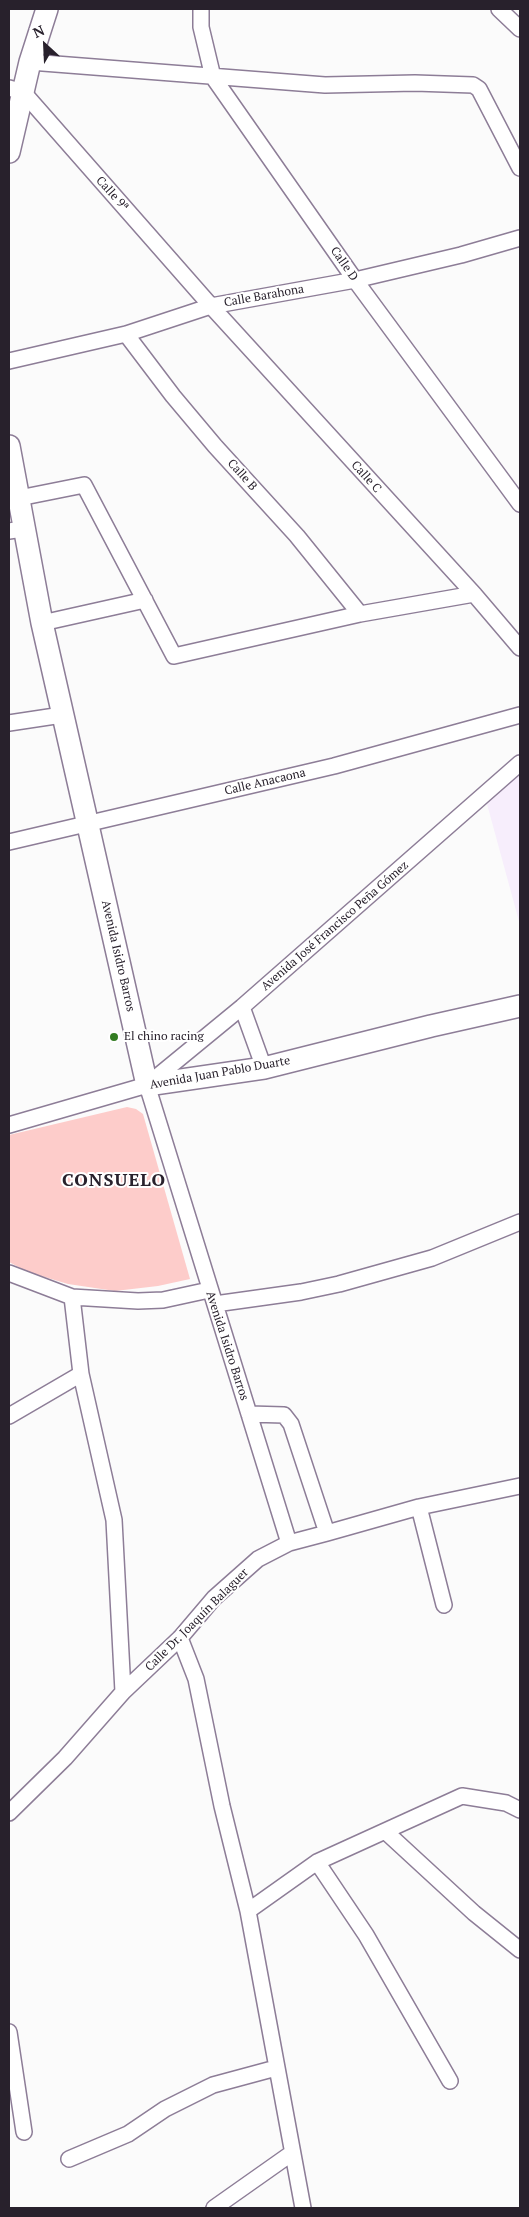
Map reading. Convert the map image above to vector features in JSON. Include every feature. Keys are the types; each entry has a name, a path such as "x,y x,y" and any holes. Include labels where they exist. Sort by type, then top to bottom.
{"street":[{"path":"9,152 16,90 30,62 47,9"},
{"name":"Calle D","path":"200,9 201,27 213,76 355,280 520,504"},
{"path":"499,9 520,30"},
{"path":"30,62 325,85 415,83 473,85 479,89 520,168"},
{"name":"Calle 9ª","path":"16,90 211,306"},
{"name":"Calle Barahona","path":"9,361 126,334 211,306 355,280 460,255 520,238"},
{"name":"Calle C","path":"211,306 474,594 520,648"},
{"name":"Calle B","path":"126,334 173,396 297,536 360,614"},
{"name":"Avenida Isidro Barros","path":"9,446 18,498 16,530 42,623 147,1085 289,1544"},
{"path":"18,498 84,485 171,654 177,656 360,614 474,594"},
{"path":"42,623 144,600"},
{"path":"9,723 62,715"},
{"name":"Calle Anacaona","path":"9,842 334,766 520,715"},
{"name":"Avenida José Francisco Peña Gómez","path":"147,1085 242,1007 520,763"},
{"name":"Avenida Juan Pablo Duarte","path":"9,1125 147,1085 264,1068 430,1026 520,1006"},
{"path":"242,1007 264,1068"},
{"path":"9,1273 72,1297 138,1301 322,1288 432,1258 520,1222"},
{"path":"72,1297 81,1374 114,1520 123,1692"},
{"path":"9,1416 81,1374"},
{"path":"249,1414 284,1415 291,1424 327,1533"},
{"name":"Calle Dr. Joaquín Balaguer","path":"9,1812 65,1758 123,1692 180,1638 214,1598 258,1559 289,1544 419,1507 520,1486"},
{"path":"419,1507 444,1605"},
{"path":"180,1638 196,1678 222,1806 248,1911 303,2208"},
{"path":"248,1911 317,1862 462,1796 506,1803 520,1810"},
{"path":"386,1832 474,1914 520,1950"},
{"path":"317,1862 366,1935 450,2081"},
{"path":"9,2032 24,2132"},
{"path":"69,2159 128,2134 165,2109 213,2085 276,2068"},
{"path":"214,2208 292,2153"}],"shaded area":[{"path":"520,774 520,925 487,804"},
{"path":"127,1107 136,1109 143,1114 190,1279 158,1286 115,1291 68,1284 28,1272 9,1262 9,1135"}],"place":[{"name":"El chino racing","path":"114,1037"}],"district":[{"name":"CONSUELO","path":"114,1181"}]}
